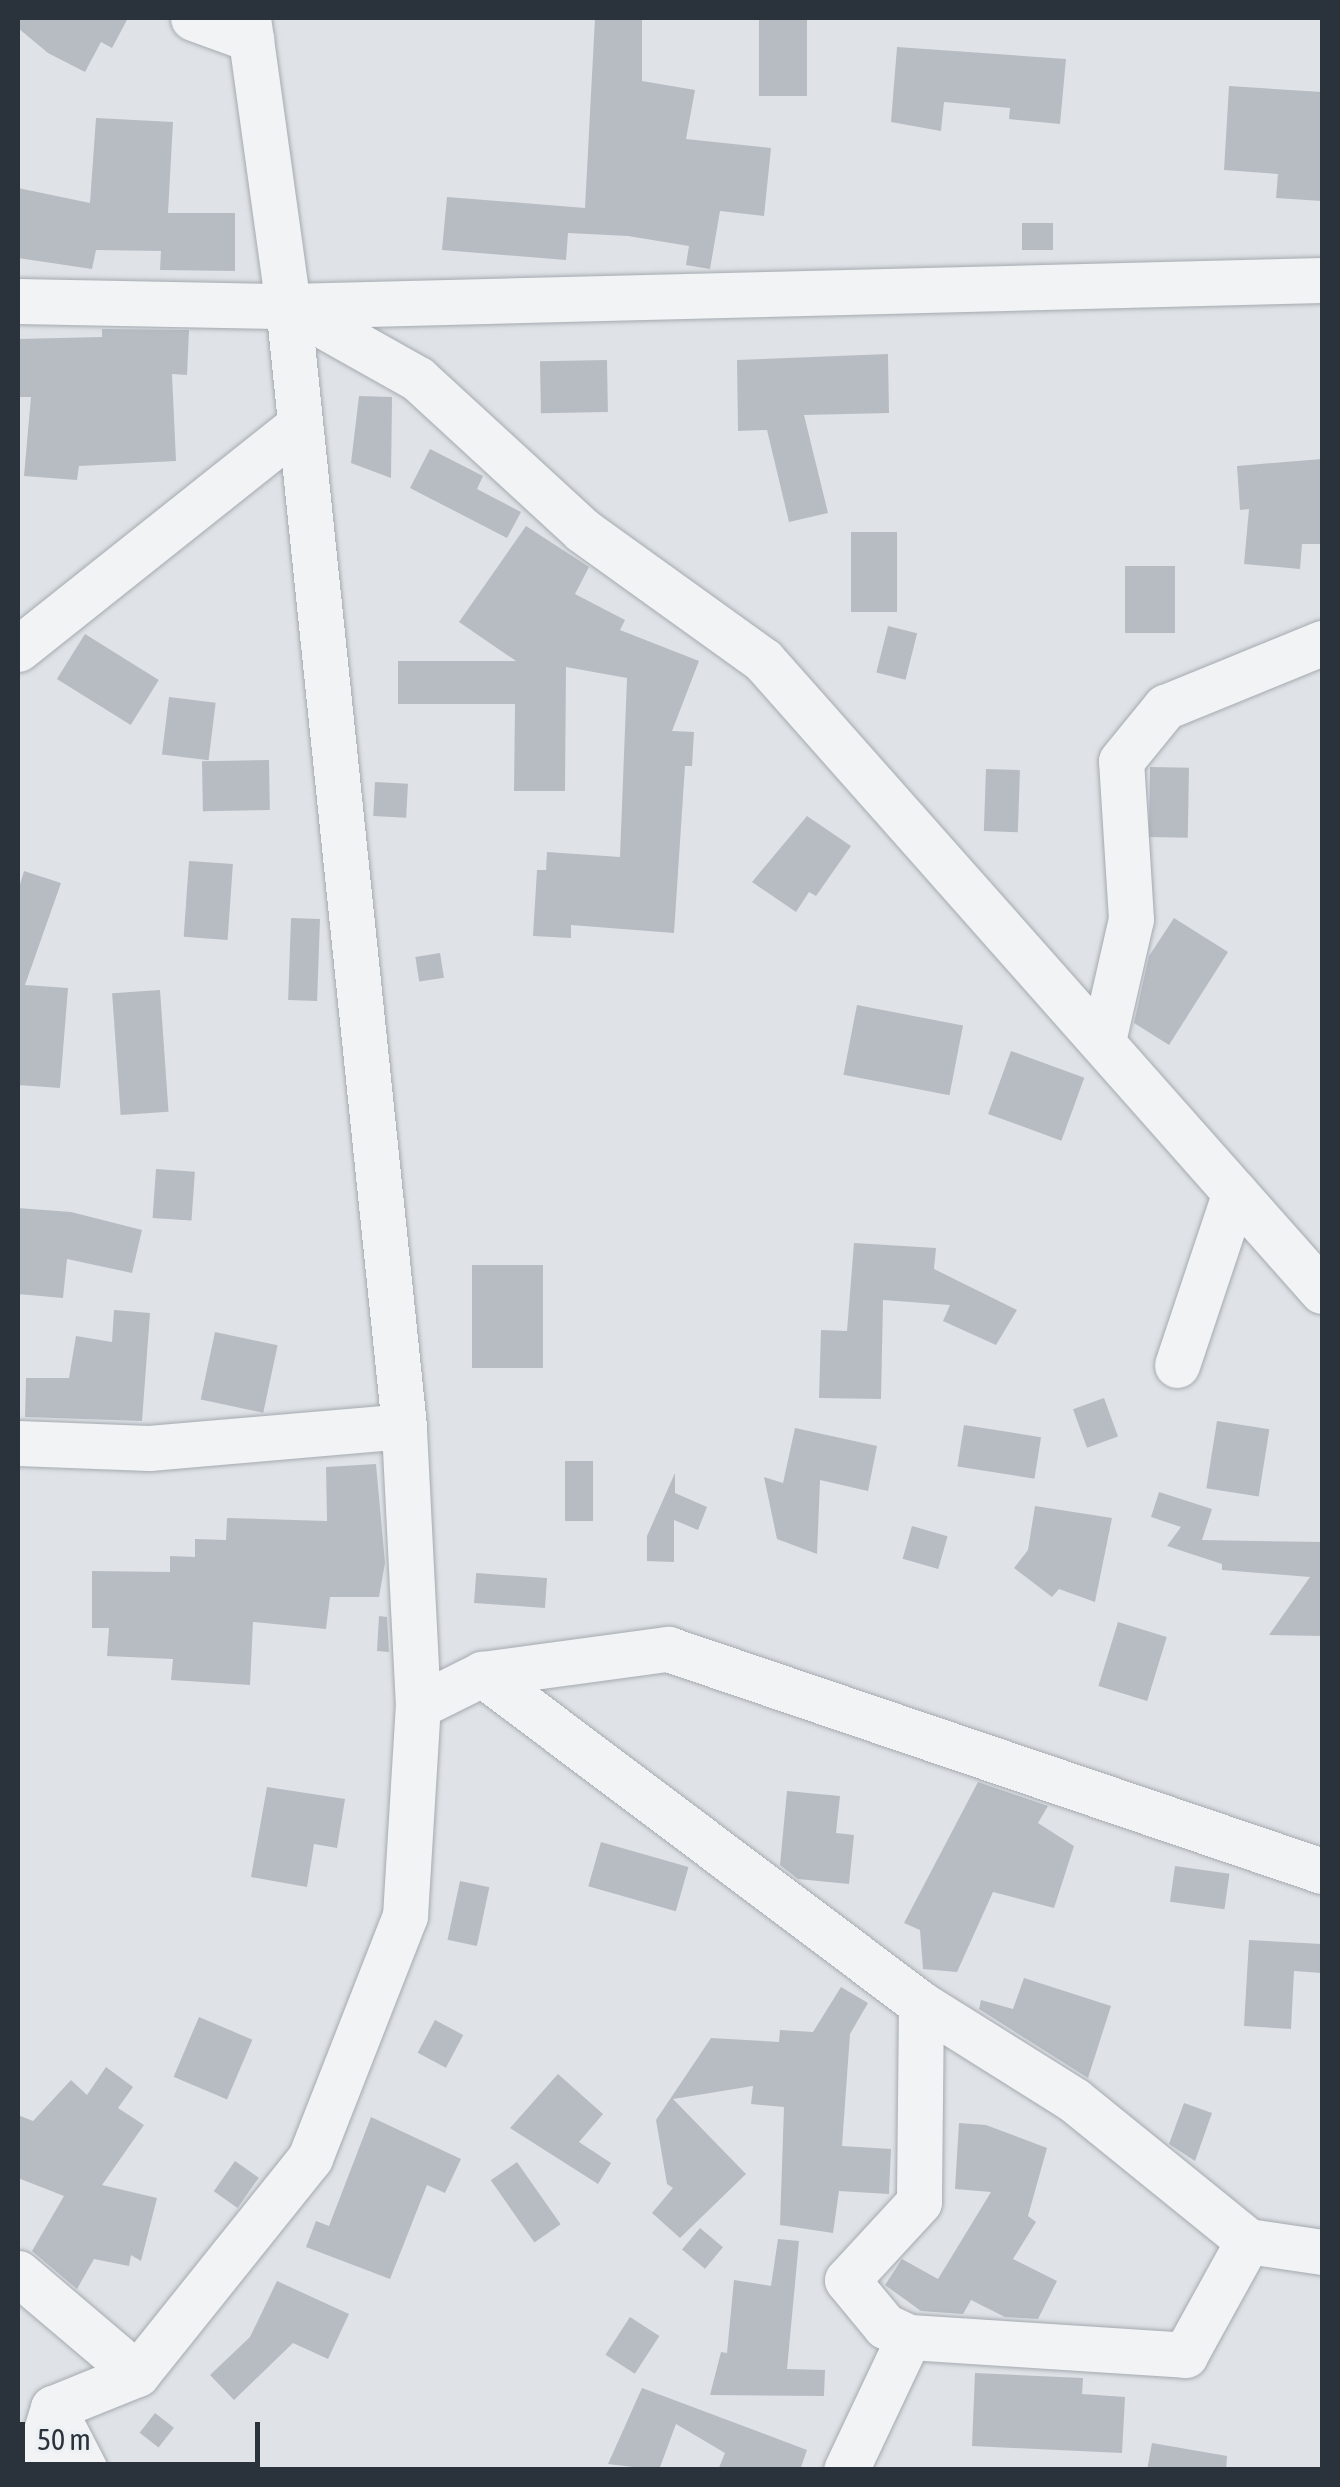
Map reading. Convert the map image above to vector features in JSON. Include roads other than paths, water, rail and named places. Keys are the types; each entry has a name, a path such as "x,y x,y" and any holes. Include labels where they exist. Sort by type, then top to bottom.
{"street":[{"path":"53,2408 138,2374 310,2158 405,1916 418,1706 404,1426 288,306 249,28 193,18"},
{"path":"18,300 288,306 1322,280"},
{"path":"288,306 418,379 582,530 764,660 1322,1291"},
{"path":"18,649 300,426"},
{"path":"1103,1040 1131,920 1121,761 1165,707 1322,643"},
{"path":"1176,1366 1235,1192"},
{"path":"18,1443 149,1448 404,1426"},
{"path":"418,1706 482,1674 668,1649 1322,1871"},
{"path":"482,1674 921,2004 1074,2100 1248,2241 1322,2252"},
{"path":"921,2004 919,2202 847,2280 885,2326 909,2337 1184,2355 1248,2241"},
{"path":"18,2273 138,2374"},
{"path":"846,2470 909,2337"},
{"path":"34,2470 53,2408"},
{"path":"53,2408 85,2470"}]}
